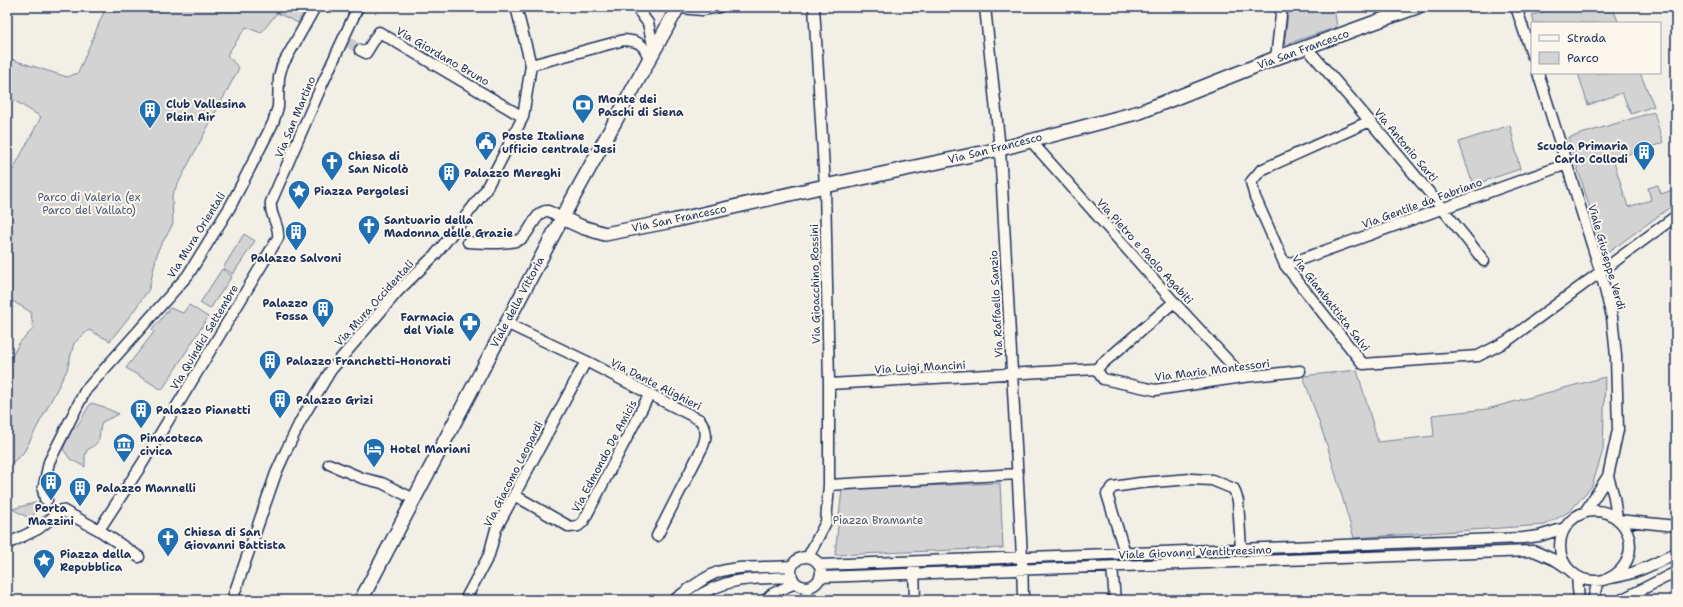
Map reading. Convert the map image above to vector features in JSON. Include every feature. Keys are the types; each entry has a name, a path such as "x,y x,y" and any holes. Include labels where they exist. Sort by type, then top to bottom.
{"main road":[{"name":"Viale della Vittoria","path":"360,600 562,218 652,54 675,7"},
{"name":"Via San Francesco","path":"562,218 582,227 605,234 672,221 825,186 1000,149 1140,112 1276,58 1417,7"}],"street":[{"name":"Via Mura Orientali","path":"52,503 44,490 49,462 85,391 188,275 230,206 273,123 278,107 279,77 282,66 315,7"},
{"name":"Via San Martino","path":"278,238 278,227 271,214 271,202 345,41 358,7"},
{"name":"Via Mura Occidentali","path":"232,600 276,473 301,420 331,370 398,291 436,254 485,191 523,117 532,65 516,7"},
{"path":"636,7 648,23 652,54"},
{"path":"675,7 702,10 719,7"},
{"name":"Via Gioacchino Rossini","path":"808,557 826,522 829,485 829,384 825,186 814,7"},
{"name":"Via Raffaello Sanzio","path":"985,7 1000,149 1018,474 1022,557 1022,600"},
{"path":"1276,58 1282,7"},
{"path":"1516,7 1531,52"},
{"name":"Via Giordano Bruno","path":"360,50 366,53 379,32 523,117"},
{"path":"532,65 624,40 634,41 642,45 652,54"},
{"name":"Via Antonio Sarti","path":"1306,47 1443,209 1484,262"},
{"name":"Viale Giuseppe Verdi","path":"1538,74 1600,270 1612,317 1618,406 1618,430 1608,476 1585,512 1570,521 1565,528"},
{"name":"Via Giambattista Salvi","path":"1370,121 1261,170 1251,182 1255,197 1285,265 1363,364 1478,356 1507,341 1600,270"},
{"name":"Via Pietro e Paolo Agabiti","path":"1030,140 1243,377"},
{"name":"Via Gentile da Fabriano","path":"1285,265 1567,164"},
{"path":"468,242 491,243 520,240 526,234 537,216 544,211 548,211 562,218"},
{"path":"1600,270 1676,216"},
{"name":"Via Quindici Settembre","path":"99,530 142,464 278,238"},
{"path":"1012,373 1096,370 1174,302"},
{"name":"Via Dante Alighieri","path":"506,323 700,420 706,428 707,435 703,446 657,536"},
{"name":"Via Giacomo Leopardi","path":"465,600 488,555 496,529 586,362"},
{"name":"Via Maria Montessori","path":"1096,370 1103,380 1155,390 1243,377 1300,371"},
{"name":"Via Luigi Mancini","path":"829,384 1012,373"},
{"name":"Via Edmondo De Amicis","path":"514,495 570,526 578,526 583,522 649,395"},
{"path":"329,464 362,478 382,483 414,499"},
{"path":"829,485 1018,474"},
{"name":"Viale Giuseppe Verdi","path":"1603,580 1618,572 1625,563 1629,552 1629,540 1625,529 1617,519 1614,497 1608,476"},
{"path":"1125,553 1107,494 1113,487 1140,483 1191,479 1212,480 1234,489 1238,501 1241,549"},
{"path":"7,544 38,529 52,503 99,530 139,557"},
{"path":"1585,512 1596,511 1607,513 1617,519 1676,526"},
{"path":"1565,528 1561,537 1561,557 1566,567 1577,576 1591,581 1626,576 1676,553"},
{"name":"Viale Giovanni Ventitreesimo","path":"820,565 1523,538 1539,536 1565,528"},
{"name":"Viale Giovanni Ventitreesimo","path":"821,578 1534,551 1557,561 1566,567"},
{"path":"692,600 705,591 720,584 736,580 793,580 803,588 808,588 816,584 821,578 820,565 817,561 808,557 798,559 792,566 793,580"},
{"path":"913,562 915,600"},
{"path":"674,600 700,581 718,572 734,569 792,566"},
{"path":"1112,567 1115,600"},
{"path":"1620,600 1676,572"},
{"path":"1577,576 1579,600"},
{"path":"766,600 772,594 793,580"},
{"path":"1592,600 1603,580"},
{"path":"806,600 808,588"}],"green space":[{"name":"Parco di Valeria (ex Parco del Vallato)","path":"106,7 307,7 298,23 277,13 261,33 246,27 227,55 239,68 172,195 173,224 158,250 149,289 110,341 89,330 74,343 67,370 24,452 11,464 10,476 7,479 7,366 19,343 33,329 31,312 7,298 7,181 41,117 7,96 7,58 67,77 78,73"},
{"path":"1289,7 1334,7 1337,27 1284,45"},
{"path":"1564,7 1612,7 1619,22 1534,22 1532,15"},
{"path":"1578,74 1640,74 1654,106 1631,114 1622,93 1588,105"},
{"path":"1654,112 1663,143 1613,159 1628,207 1651,200 1648,188 1658,185 1661,194 1676,189 1676,203 1606,254 1604,253 1568,138"},
{"path":"1510,125 1520,169 1473,185 1459,142"},
{"path":"244,234 255,241 233,274 223,268"},
{"path":"222,269 232,276 210,309 200,303"},
{"path":"189,305 208,317 162,390 126,368 154,332 152,330 170,308 183,313"},
{"path":"1357,370 1378,442 1434,436 1432,415 1487,409 1605,377 1603,450 1592,486 1570,511 1545,525 1354,538 1328,448 1303,376"},
{"path":"91,403 119,414 102,422 98,441 87,450 85,456 85,467 70,459 63,449 71,431 79,423"},
{"name":"Piazza Bramante","path":"1000,483 1003,548 835,555 842,489"},
{"path":"42,501 31,519 12,509"}],"tunnel":[{"path":"348,42 360,50"}],"place":[{"name":"Monte dei Paschi di Siena","path":"583,124"},
{"name":"Club Vallesina Plein Air","path":"150,130"},
{"name":"Poste Italiane ufficio centrale Jesi","path":"486,162"},
{"name":"Scuola Primaria Carlo Collodi","path":"1644,172"},
{"name":"Chiesa di San Nicolò","path":"332,182"},
{"name":"Palazzo Mereghi","path":"449,192"},
{"name":"Piazza Pergolesi","path":"299,210"},
{"name":"Santuario della Madonna delle Grazie","path":"369,246"},
{"name":"Palazzo Salvoni","path":"296,252"},
{"name":"Palazzo Fossa","path":"323,328"},
{"name":"Farmacia del Viale","path":"470,342"},
{"name":"Palazzo Franchetti-Honorati","path":"270,380"},
{"name":"Palazzo Grizi","path":"280,420"},
{"name":"Palazzo Pianetti","path":"141,430"},
{"name":"Pinacoteca civica","path":"124,464"},
{"name":"Hotel Mariani","path":"374,468"},
{"name":"Porta Mazzini","path":"51,502"},
{"name":"Palazzo Mannelli","path":"80,508"},
{"name":"Chiesa di San Giovanni Battista","path":"168,558"},
{"name":"Piazza della Repubblica","path":"44,580"}]}
